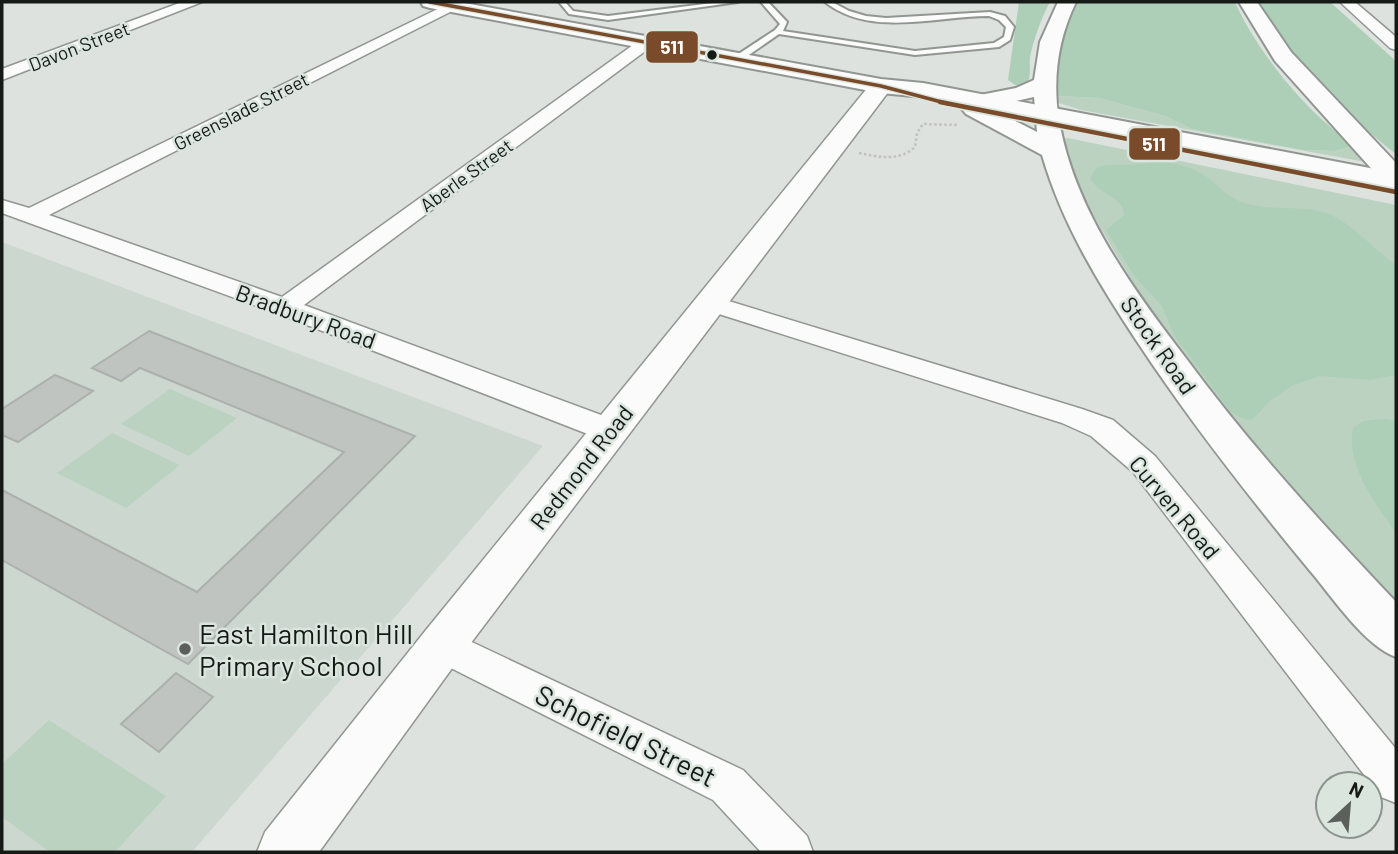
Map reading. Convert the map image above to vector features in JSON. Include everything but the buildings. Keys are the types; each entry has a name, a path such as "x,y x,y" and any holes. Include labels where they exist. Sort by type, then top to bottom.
{"main road":[{"path":"430,2 881,86 974,112 1048,118 1396,180"},
{"name":"Stock Road","path":"1067,2 1049,41 1044,85 1055,151 1066,187 1092,240 1132,309 1234,449 1396,635"},
{"path":"1248,2 1283,56 1386,158 1396,180"},
{"path":"974,112 1044,85"},
{"path":"974,112 1055,151"},
{"path":"1048,118 1396,192"}],"street":[{"name":"Davon Street","path":"2,75 195,2"},
{"path":"1346,2 1396,45"},
{"name":"Greenslade Street","path":"31,216 451,6"},
{"name":"Aberle Street","path":"285,307 646,43"},
{"name":"Redmond Road","path":"285,852 609,430 881,86"},
{"name":"Bradbury Road","path":"2,206 285,307 609,430"},
{"name":"Curven Road","path":"709,303 1072,416 1102,428 1144,464 1396,782"},
{"name":"Schofield Street","path":"442,645 728,785 791,852"}],"lane":[{"path":"562,2 571,13 608,18 735,2"},
{"path":"642,2 651,12"},
{"path":"737,59 778,32 784,20 764,2"},
{"path":"828,2 845,12 896,20 990,14 1008,10"},
{"path":"778,32 928,53 996,46 1007,38 1010,27 1002,18 990,14"}],"path":[{"path":"834,147 896,158 915,147 917,133 923,124 974,112"}],"shaded area":[{"name":"East Hamilton Hill Primary School","path":"2,242 543,446 192,852 2,852"}],"green space":[{"path":"1019,2 1050,2 1030,57 1028,83 1018,87 1008,80"},
{"path":"1075,2 1235,2 1257,41 1286,81 1320,117 1355,145 1335,151 1302,150 1192,129 1165,116 1099,98 1057,96 1058,48"},
{"path":"1259,2 1330,2 1396,61 1396,154 1358,123 1300,65 1270,23"},
{"path":"1057,96 1099,98 1165,116 1192,129 1302,150 1335,151 1355,145 1371,163 1081,110 1059,103"},
{"path":"1064,139 1396,205 1396,604 1252,444 1154,315 1125,269 1082,190"},
{"path":"1156,161 1196,170 1233,198 1247,204 1312,210 1333,216 1396,265 1396,375 1370,380 1320,376 1293,385 1270,401 1253,419 1247,420 1230,411 1174,335 1162,306 1135,277 1106,230 1124,215 1123,209 1090,178 1097,167"},
{"path":"170,389 237,418 189,456 121,424"},
{"path":"1363,421 1396,421 1396,533 1364,484 1352,442 1353,428"},
{"path":"112,433 180,465 126,508 57,473"},
{"path":"49,720 166,796 115,852 50,852 2,817 2,764"}],"transit line":[{"name":"511","path":"430,2 881,86 916,97 1396,192"}],"place":[{"name":"East Hamilton Hill Primary School","path":"185,649"}]}
